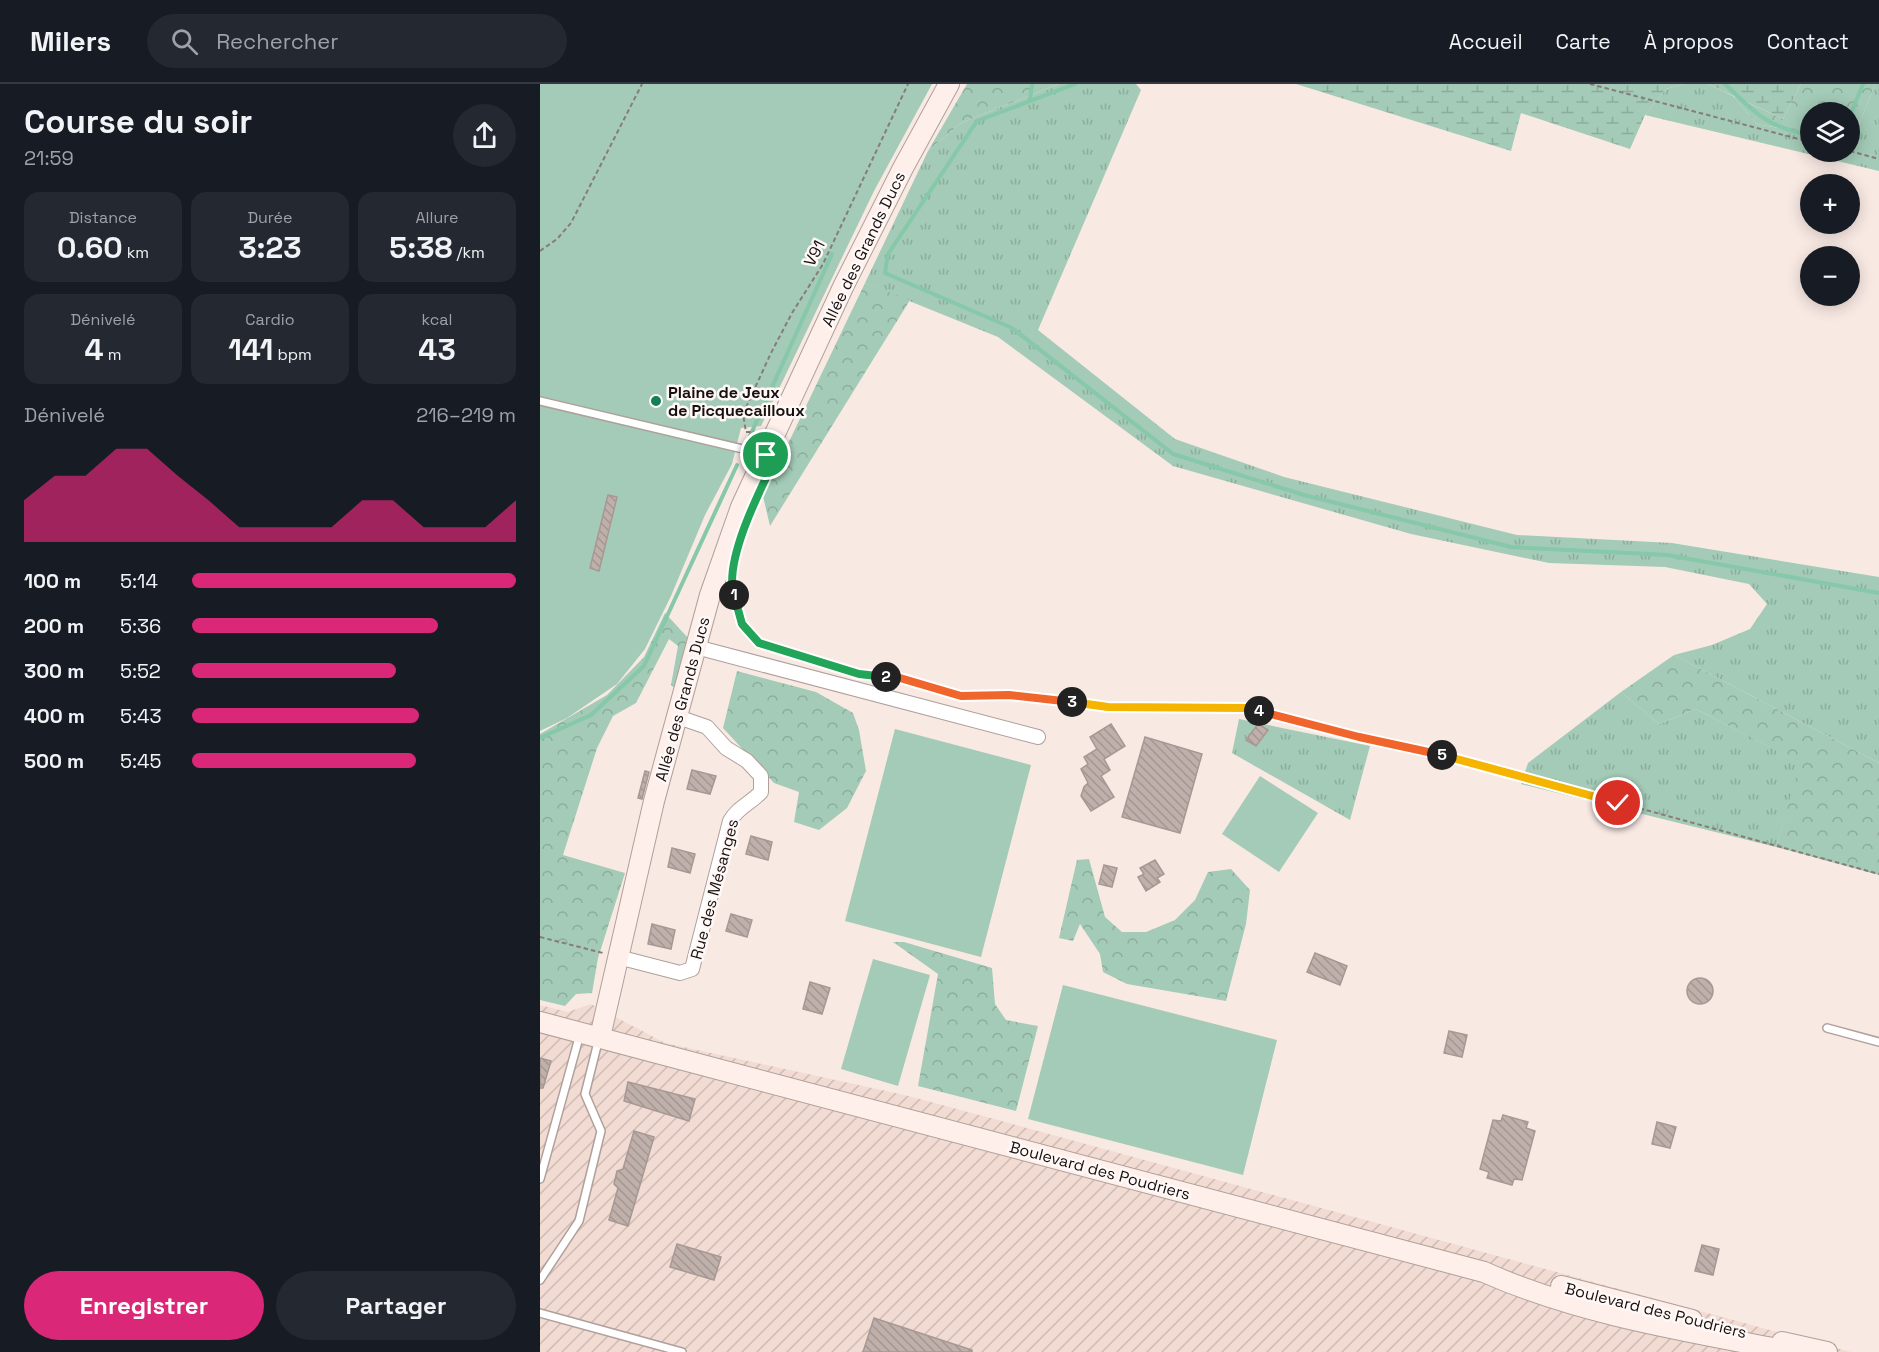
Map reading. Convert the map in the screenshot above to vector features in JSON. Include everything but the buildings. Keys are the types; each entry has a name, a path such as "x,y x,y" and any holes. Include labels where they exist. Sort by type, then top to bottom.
{"main road":[{"name":"Allée des Grands Ducs","path":"590,1035 618,957 654,801 696,647 721,561 741,507 767,442 844,285 903,168 949,84"},
{"name":"Boulevard des Poudriers","path":"540,1022 1484,1272 1526,1277 1721,1328 1827,1352"},
{"name":"Boulevard des Poudriers","path":"1484,1272 1522,1289 1655,1325 1794,1352"}],"street":[{"path":"696,647 1038,737"},
{"name":"Rue des Mésanges","path":"618,957 680,973 692,969 730,821 736,810 751,802 761,792 761,776 747,761 726,748 707,728 678,717"}],"lane":[{"path":"540,401 767,442"},
{"path":"1827,1028 1879,1042"},
{"path":"540,1179 590,1035"},
{"path":"540,1280 579,1221 601,1131 585,1094 590,1035"},
{"path":"540,1313 682,1352"}],"path":[{"path":"540,251 557,239 571,223 642,84"},
{"name":"V91","path":"767,442 746,432 743,414 771,353 823,264 908,84"},
{"path":"1590,84 1800,139"},
{"path":"1860,154 1879,159"},
{"path":"731,585 742,624 759,643 859,674 900,678 961,696 1009,695 1108,707 1248,708 1359,737 1453,757 1879,874"},
{"path":"540,936 618,957"}],"shaded area":[{"path":"591,1004 665,1043 909,1096 1851,1352 540,1352 540,1005 568,1012"}],"green space":[{"name":"Plaine de Jeux de Picquecailloux","path":"540,84 932,84 874,191 761,426 741,428 732,464 705,515 671,596 645,649 617,684 567,718 540,731"},
{"path":"967,84 1058,84 961,123 928,151"},
{"path":"1058,84 1136,84 1141,90 1038,330 1175,439 1284,477 1517,535 1672,543 1879,577 1879,763 1674,655 1712,645 1750,629 1767,604 1749,584 1665,567 1549,563 1411,534 1173,466 998,337 865,283 928,151 961,123"},
{"path":"1296,84 1683,84 1666,89 1645,115 1630,149 1521,113 1511,151"},
{"path":"1683,84 1708,84 1733,96 1757,124 1800,132 1800,152 1645,115 1666,89"},
{"path":"1708,84 1801,84 1783,119"},
{"path":"1801,84 1875,84 1860,122 1860,102 1800,102 1800,132 1757,124 1733,96 1783,119"},
{"path":"1875,84 1879,84 1879,171 1841,162 1860,162 1860,122"},
{"path":"865,283 910,300 770,526 763,496"},
{"path":"665,613 689,639 676,689 671,685 678,646 669,639 636,703 613,716 597,748 563,855 625,873 598,958 592,993 576,994 565,1006 540,1000 540,734 607,695 644,657"},
{"path":"1674,655 1879,763 1879,875 1776,847 1800,763 1696,709 1659,724 1621,692"},
{"path":"737,671 816,692 853,713 859,730 866,771 847,808 819,830 794,822 799,792 774,783 723,728"},
{"path":"1621,692 1659,724 1696,709 1801,763 1776,847 1521,784 1528,763"},
{"path":"1239,719 1370,746 1350,820 1232,753"},
{"path":"895,729 1031,765 981,957 845,921"},
{"path":"1260,776 1318,813 1279,872 1222,834"},
{"path":"1089,859 1105,917 1122,932 1146,932 1175,920 1195,900 1208,872 1231,869 1250,890 1246,924 1226,1001 1127,984 1103,972 1100,954 1080,924 1073,941 1059,938 1077,860"},
{"path":"893,942 904,942 992,968 995,1004 1006,1020 1038,1026 1016,1111 918,1086 938,974"},
{"path":"873,959 930,975 898,1086 841,1069"},
{"path":"1063,985 1277,1040 1243,1175 1028,1119"}],"waterway":[{"path":"1030,100 1032,84"},
{"path":"1075,84 977,121 888,254 885,273 1012,328 1173,454 1304,495 1511,547 1667,555 1879,593"},
{"path":"1725,84 1763,118 1800,133"},
{"path":"1856,102 1863,84"},
{"path":"750,436 832,254"},
{"path":"540,738 591,715 644,666 737,465"}],"place":[{"name":"Plaine de Jeux de Picquecailloux","path":"656,401"}],"route":[{"path":"766,455 773,438 780,442 779,451 749,515 735,561 731,585 742,624 759,643 859,674 900,678 961,696 1009,695 1108,707 1248,708 1359,737 1453,757 1618,803"}]}
